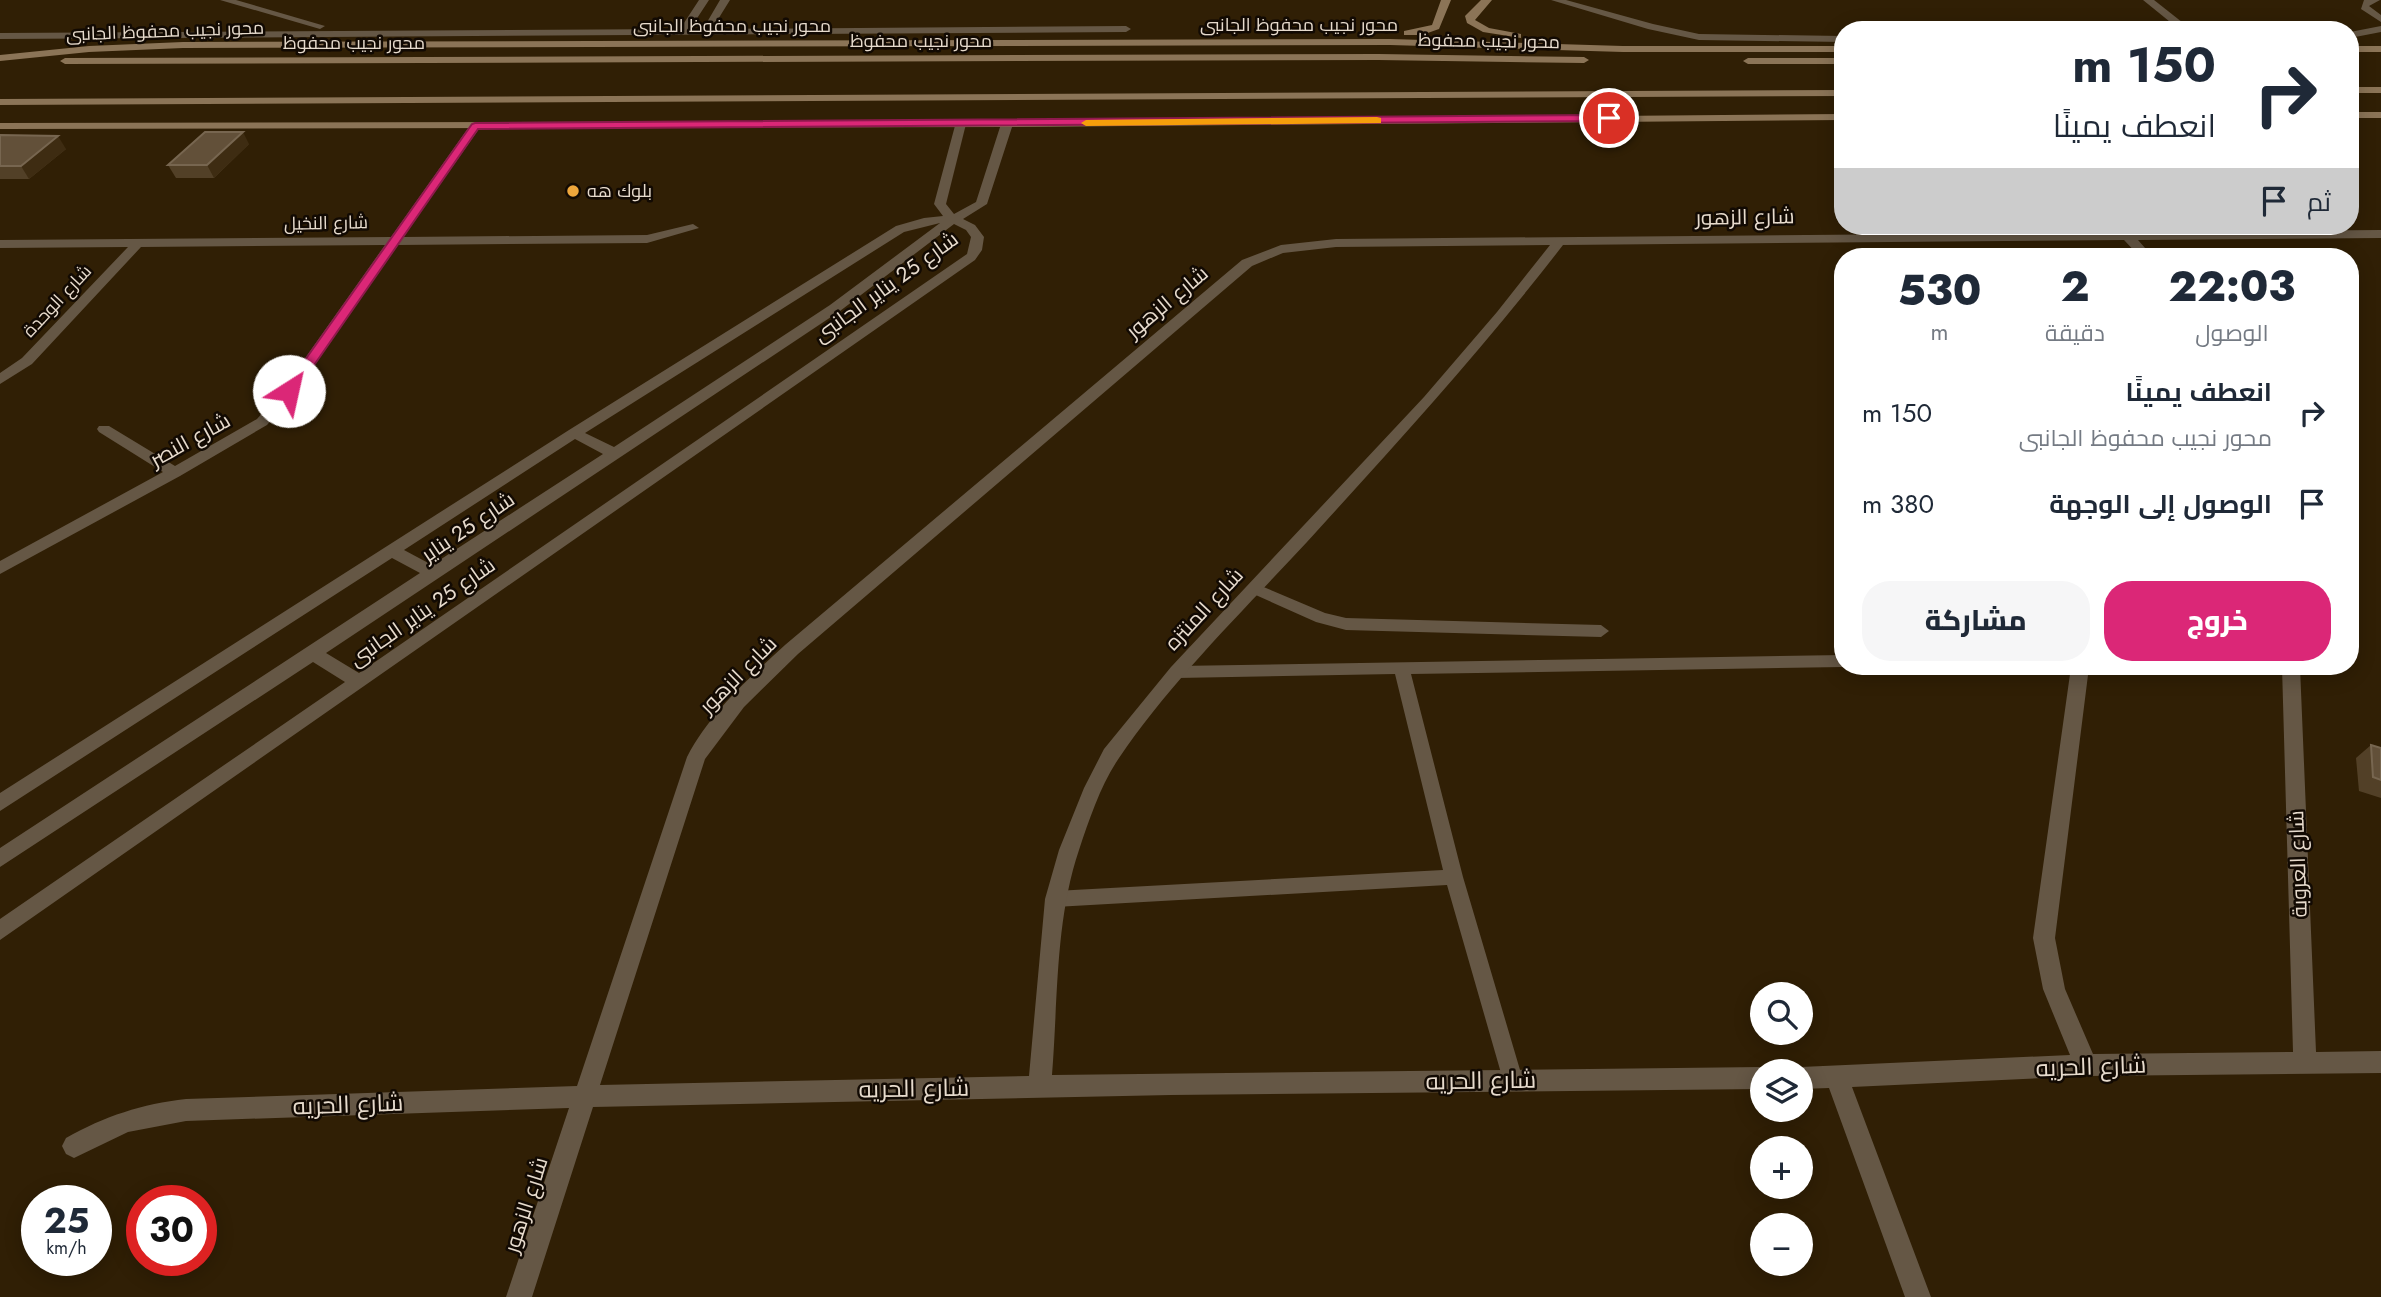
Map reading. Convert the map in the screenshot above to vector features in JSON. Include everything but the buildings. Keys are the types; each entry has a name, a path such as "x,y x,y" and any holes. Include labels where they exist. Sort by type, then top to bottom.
{"street":[{"path":"225,0 315,26 359,33"},
{"path":"684,31 704,0"},
{"path":"706,31 725,0"},
{"path":"1330,43 1361,35 1432,30 1438,24 1447,0"},
{"path":"1486,0 1470,16 1473,25 1494,32 1579,48"},
{"path":"1556,0 1651,27 1699,37 1834,39"},
{"path":"2148,0 2175,21"},
{"path":"2361,4 2375,0"},
{"path":"2361,4 2381,19"},
{"path":"0,36 1126,29"},
{"path":"2359,33 2381,29"},
{"path":"1036,58 1041,43"},
{"name":"محور نجيب محفوظ الجانبى","path":"0,60 89,49 153,46 1442,43 1579,48 1834,49"},
{"path":"1767,49 1834,60"},
{"path":"2359,49 2381,49"},
{"name":"محور نجيب محفوظ","path":"0,60 1378,57 1665,61"},
{"path":"1731,61 1834,61"},
{"path":"2359,61 2381,61"},
{"path":"2359,90 2381,90"},
{"path":"0,103 1834,93"},
{"path":"1594,94 1609,118"},
{"path":"0,103 108,126"},
{"path":"2359,115 2381,115"},
{"path":"0,126 1007,124 1834,117"},
{"path":"952,220 940,204 960,124"},
{"name":"شارع 25 يناير","path":"0,859 835,308 952,220 972,211 985,198 1007,124"},
{"name":"شارع النصر","path":"0,568 175,473 262,422 278,407 475,126"},
{"name":"شارع 25 يناير الجانبى","path":"0,803 394,552 573,433 900,229 923,221 952,220 975,230 979,236 977,251 971,257 0,931"},
{"name":"شارع النخيل","path":"0,244 648,239 693,228"},
{"name":"شارع الزهور","path":"2359,229 2381,234"},
{"path":"2359,231 2381,250"},
{"name":"شارع الزهور","path":"519,1297 696,757 723,716 797,646 1247,263 1281,249 1326,244 2156,235"},
{"path":"2127,236 2138,248"},
{"name":"شارع المنتزه","path":"1040,1086 1055,899 1069,850 1111,754 1177,672 1438,389 1502,315 1559,241"},
{"name":"شارع الوحدة","path":"0,380 27,361 138,243"},
{"path":"104,429 175,473"},
{"path":"573,433 616,454"},
{"path":"394,552 435,574"},
{"path":"314,654 360,682"},
{"path":"2079,675 2044,938 2048,975 2066,1024 2087,1065"},
{"name":"شارع العروبة","path":"2291,675 2305,1062"},
{"name":"شارع الحريه","path":"1813,1078 2087,1065 2381,1062"},
{"path":"1837,1077 1917,1297"},
{"name":"شارع الحريه","path":"74,1146 105,1128 136,1115 186,1110 584,1095 1040,1086 1750,1078"}],"lane":[{"path":"1254,588 1321,618 1346,624 1601,631"},
{"path":"1177,672 1834,661"},
{"path":"1402,670 1454,877 1513,1080"},
{"path":"1055,899 1454,877"}],"slow traffic":[{"path":"1086,123 1377,120"}],"place":[{"name":"بلوك هه","path":"573,191"}],"route":[{"path":"289,391 475,126 1609,118"}]}
